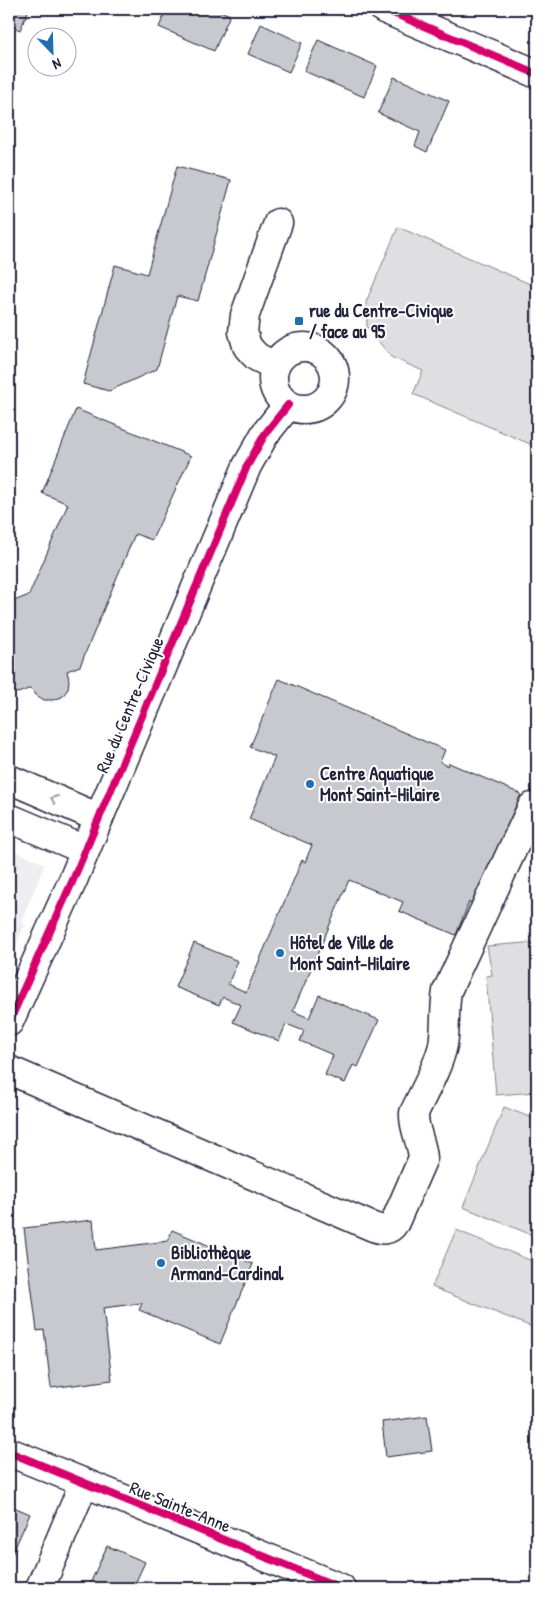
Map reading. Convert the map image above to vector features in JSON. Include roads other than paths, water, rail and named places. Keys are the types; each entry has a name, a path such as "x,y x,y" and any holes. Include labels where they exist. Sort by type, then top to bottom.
{"street":[{"path":"384,9 537,74"},
{"path":"275,366 257,357 252,352 247,346 243,332 245,315 278,223"},
{"path":"305,346 315,348 324,353 331,361 336,381 333,391 327,400 319,406 309,409 298,409 288,405 280,399 275,390 273,380 275,366 285,352 295,348 305,346"},
{"name":"Rue du Centre-Civique","path":"9,1022 99,818 247,466 265,434 288,405"},
{"path":"9,779 99,818"},
{"path":"9,1070 373,1227 382,1230 390,1228 395,1222 423,1158 414,1122 414,1113 443,1044 444,1008 447,991 532,807"},
{"path":"9,818 85,850"},
{"name":"Rue Sainte-Anne","path":"9,1452 341,1588"},
{"path":"40,1588 84,1483"}],"place":[{"name":"rue du Centre-Civique / face au 95","path":"299,321"},
{"name":"Centre Aquatique Mont Saint-Hilaire","path":"310,784"},
{"name":"Hôtel de Ville de Mont Saint-Hilaire","path":"280,953"},
{"name":"Bibliothèque Armand-Cardinal","path":"161,1263"}]}
